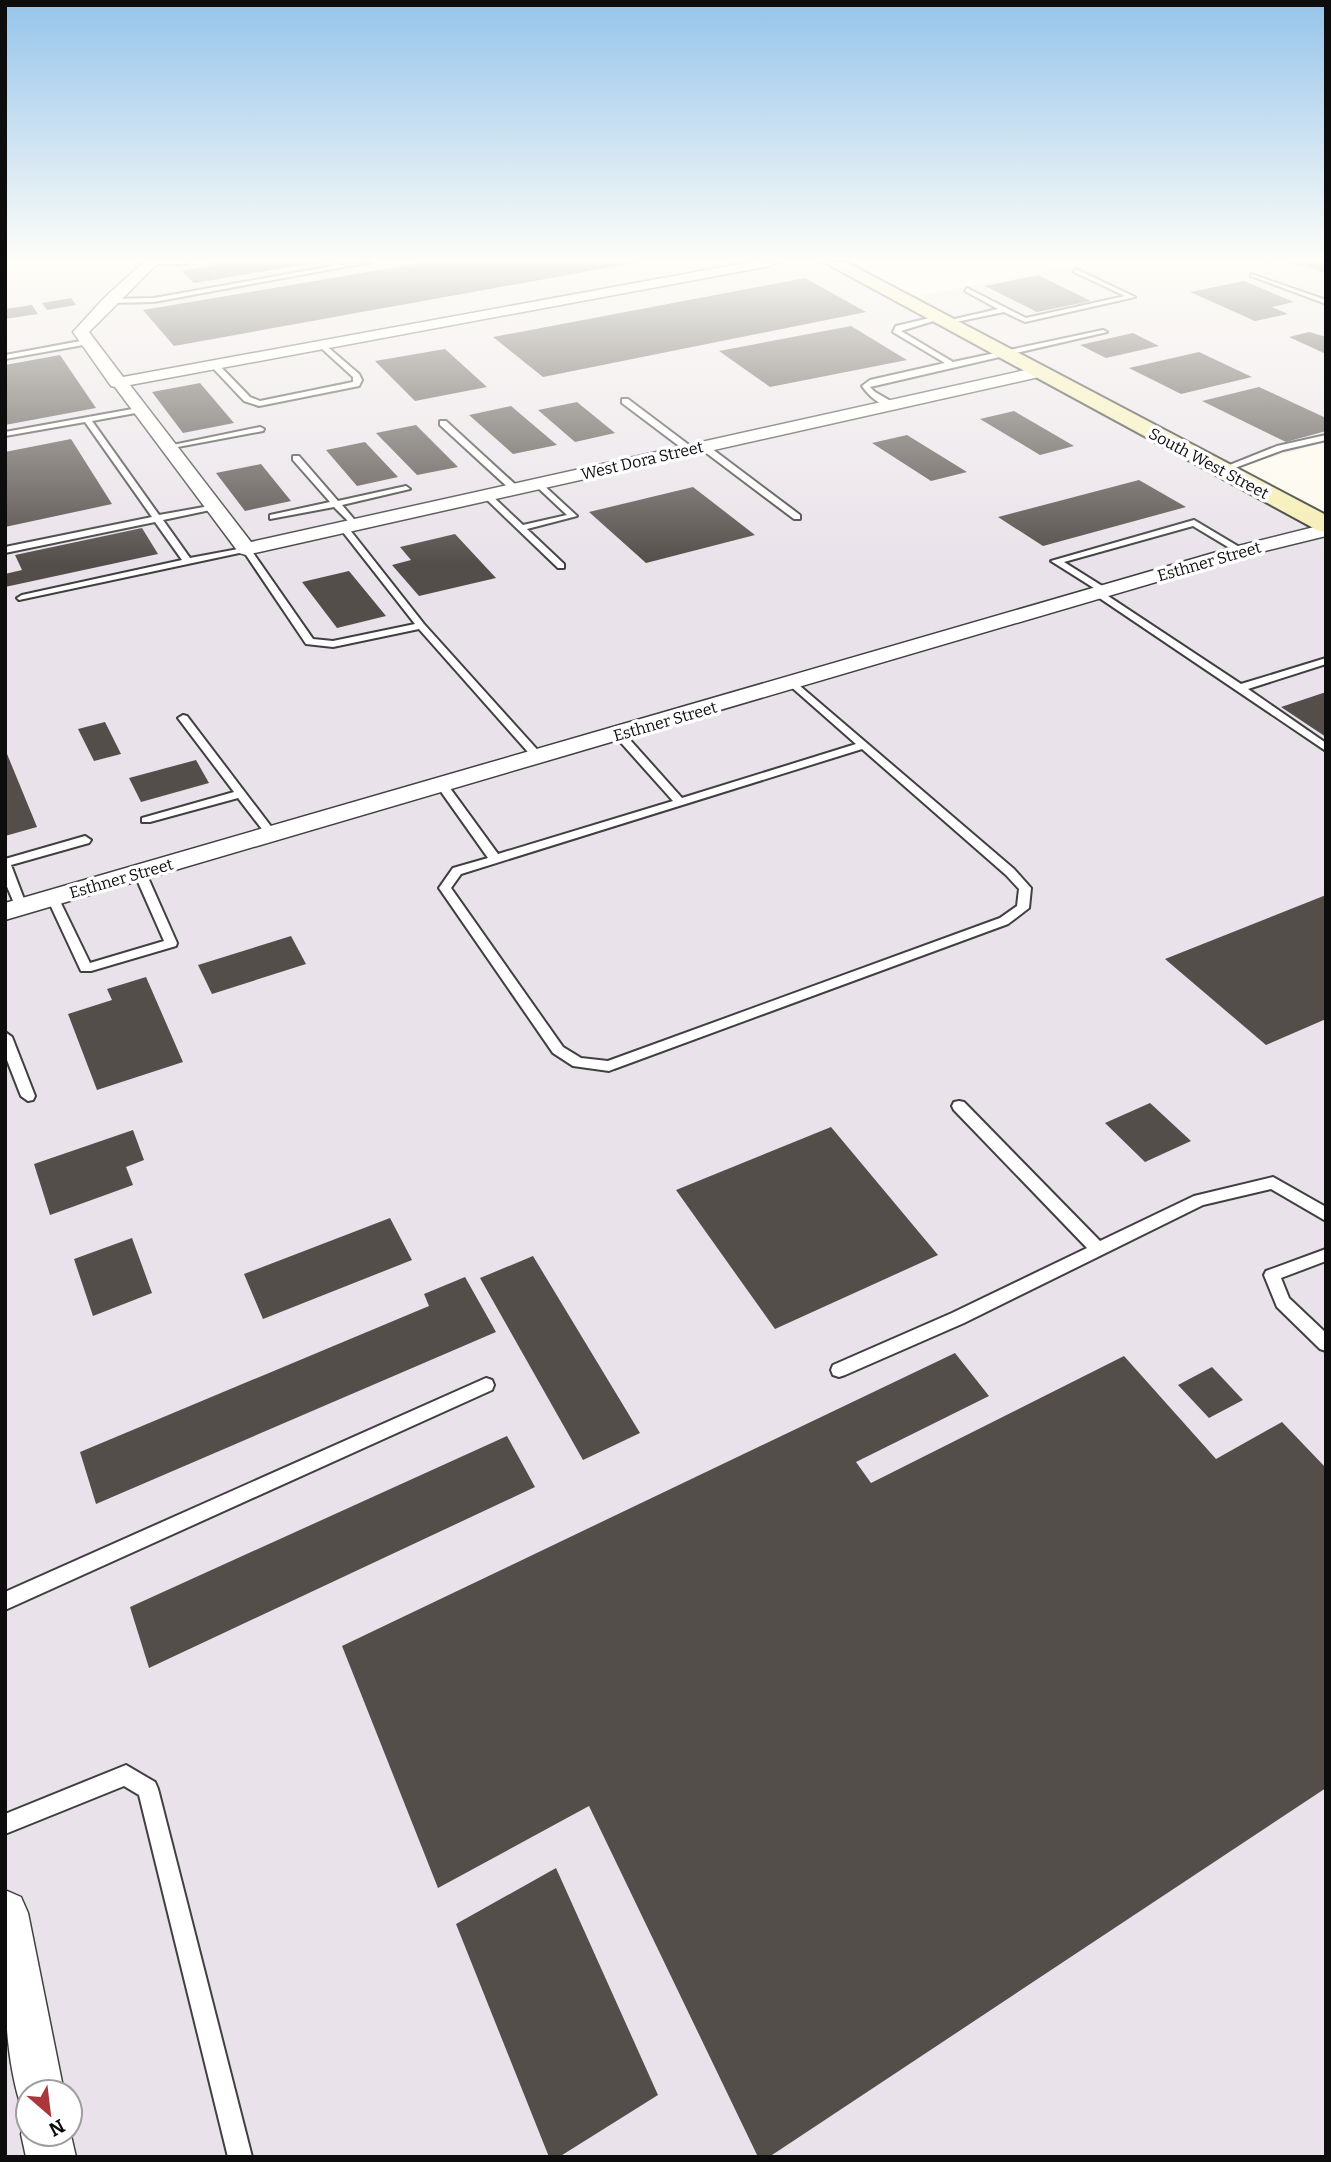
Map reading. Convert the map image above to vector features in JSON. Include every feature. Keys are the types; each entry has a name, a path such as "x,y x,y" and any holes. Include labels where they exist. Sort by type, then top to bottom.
{"main road":[{"name":"South West Street","path":"1022,363 1326,527"}],"street":[{"path":"102,363 246,549"},
{"path":"117,383 225,363"},
{"name":"West Dora Street","path":"246,549 1039,372"},
{"name":"Esthner Street","path":"13,910 1326,527"},
{"path":"5,1913 36,2078"}],"lane":[{"path":"214,365 247,399 259,404 356,384 356,376 342,363"},
{"path":"948,363 952,365"},
{"path":"891,405 872,394 866,386 873,382 962,363"},
{"path":"625,401 797,517"},
{"path":"5,434 138,410"},
{"path":"87,419 188,562"},
{"path":"443,423 514,489"},
{"path":"167,447 260,429"},
{"path":"1221,470 1326,436"},
{"path":"296,458 336,504 421,626 539,758"},
{"path":"521,528 573,516 538,484"},
{"path":"273,517 406,489"},
{"path":"486,495 561,566"},
{"path":"5,551 212,507"},
{"path":"1241,551 1194,523 1056,561 1326,748"},
{"path":"22,598 246,549 310,642 333,644 421,626"},
{"path":"1240,688 1326,661"},
{"path":"793,683 1010,872 1025,888 1023,908 1004,921 609,1066 578,1063 558,1050 445,888 457,871 864,745"},
{"path":"183,718 272,835"},
{"path":"619,734 680,802"},
{"path":"443,786 495,859"},
{"path":"146,820 240,794"},
{"path":"13,910 5,864 85,841"},
{"path":"53,898 86,968 171,943 140,873"},
{"path":"5,1037 28,1096"},
{"path":"959,1105 1098,1250"},
{"path":"839,1370 958,1318 1199,1200 1273,1183 1326,1215"},
{"path":"1326,1255 1272,1275 1283,1302 1326,1344"},
{"path":"5,1601 486,1385"},
{"path":"5,1824 126,1775 148,1789 240,2157"}],"shaded area":[{"path":"5,363 1326,363 1326,442 1224,470 1326,525 1326,2157 5,2157"}],"building":[{"path":"65,363 96,408 5,425 5,365"},
{"path":"377,363 460,363 487,387 415,401"},
{"path":"525,363 613,363 543,377"},
{"path":"736,363 892,363 770,387"},
{"path":"1151,363 1222,363 1252,377 1181,394 1129,368"},
{"path":"200,383 234,423 183,433 152,392"},
{"path":"1259,387 1326,418 1326,431 1286,442 1202,401"},
{"path":"577,402 615,433 575,442 538,410"},
{"path":"511,406 557,445 513,454 469,415"},
{"path":"1014,411 1074,446 1040,455 980,419"},
{"path":"416,425 458,467 417,475 376,433"},
{"path":"907,435 967,472 931,481 872,443"},
{"path":"71,439 112,504 5,527 5,452"},
{"path":"365,442 398,477 357,486 326,450"},
{"path":"261,464 291,501 245,511 216,473"},
{"path":"1139,480 1186,507 1043,546 998,517"},
{"path":"693,487 755,535 646,563 589,512"},
{"path":"142,528 158,554 5,587 5,574 22,570 15,555"},
{"path":"455,534 496,578 419,596 392,565 411,560 400,547"},
{"path":"349,571 386,616 337,628 302,582"},
{"path":"1326,692 1326,737 1281,707"},
{"path":"105,722 121,754 94,761 78,729"},
{"path":"5,749 37,827 5,836"},
{"path":"196,760 209,783 141,802 129,778"},
{"path":"1326,895 1326,1019 1266,1045 1165,959"},
{"path":"291,936 306,964 212,994 198,965"},
{"path":"146,977 183,1062 97,1090 68,1014 112,1000 107,989"},
{"path":"1150,1103 1191,1141 1145,1162 1105,1123"},
{"path":"831,1127 938,1255 775,1329 676,1190"},
{"path":"133,1130 144,1160 126,1167 133,1185 50,1215 34,1164"},
{"path":"390,1218 412,1260 263,1319 244,1274"},
{"path":"132,1238 152,1293 93,1316 74,1259"},
{"path":"533,1256 640,1433 583,1460 480,1278"},
{"path":"465,1277 496,1332 96,1504 80,1452 429,1306 424,1294"},
{"path":"955,1353 989,1396 856,1462 871,1483 1124,1356 1216,1459 1282,1422 1326,1468 1326,1788 769,2157 758,2157 589,1806 438,1888 342,1646"},
{"path":"1212,1367 1243,1400 1209,1418 1178,1385"},
{"path":"507,1436 535,1487 149,1668 130,1607"},
{"path":"556,1868 658,2095 559,2157 549,2157 456,1924"}]}
